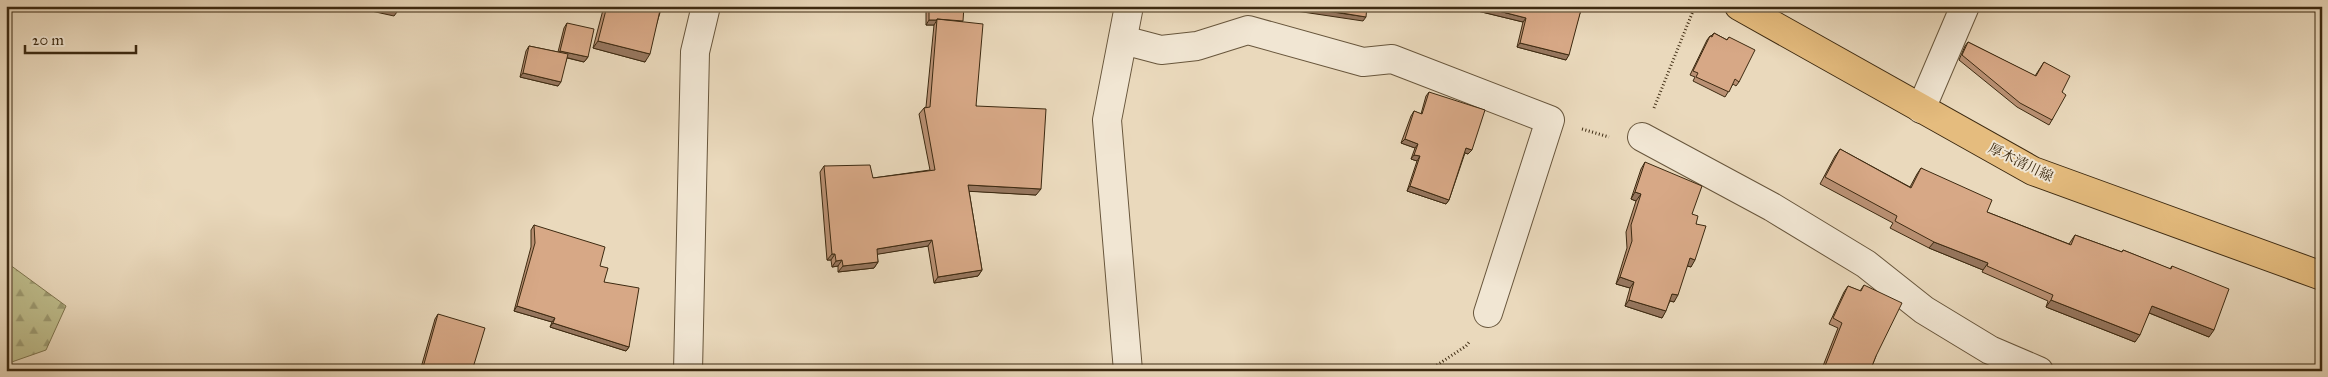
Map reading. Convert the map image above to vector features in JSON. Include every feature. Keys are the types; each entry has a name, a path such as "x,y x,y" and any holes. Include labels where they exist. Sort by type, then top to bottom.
{"main road":[{"name":"厚木清川線","path":"1738,6 2033,171 2322,276"}],"street":[{"path":"688,371 695,52 706,6"},
{"path":"1128,371 1107,120 1130,6"},
{"path":"1920,109 1965,6"},
{"path":"1123,40 1161,50 1197,46 1248,30 1363,62 1392,59 1550,120 1488,313"},
{"path":"1642,138 1772,207 1866,264 1924,310 1990,350 2039,371"}],"path":[{"path":"1550,120 1638,146 1695,6"},
{"path":"1428,371 1466,346 1488,313"}],"green space":[{"path":"6,262 66,306 46,350 6,364"}],"building":[{"path":"607,6 661,6 650,54 598,41"},
{"path":"929,6 964,6 963,21 929,20"},
{"path":"1299,6 1367,6 1366,17"},
{"path":"1479,6 1582,6 1569,55 1520,43 1526,18"},
{"path":"937,19 983,24 976,106 1046,109 1041,189 968,185 982,270 938,277 932,240 877,249 878,262 843,266 842,260 836,261 835,254 832,254 824,166 870,165 873,178 935,170 924,108 930,107"},
{"path":"567,23 594,29 588,57 560,51"},
{"path":"1714,33 1727,40 1729,37 1755,50 1739,82 1735,79 1729,92 1696,77 1698,73 1693,71 1710,36 1712,37"},
{"path":"1968,42 2036,76 2044,62 2070,76 2062,92 2066,95 2052,120 2020,103 1962,55"},
{"path":"529,46 568,54 561,82 523,73"},
{"path":"1429,92 1485,110 1472,150 1466,148 1449,200 1410,186 1420,156 1414,155 1418,144 1405,139 1414,111 1422,114"},
{"path":"1840,149 1911,188 1921,168 1992,200 1987,212 2071,245 2075,235 2122,252 2123,250 2171,269 2172,266 2229,289 2214,330 2152,306 2140,335 2051,300 2053,295 1987,266 1988,263 1934,242 1895,221 1897,216 1825,177"},
{"path":"1645,162 1702,186 1692,214 1698,216 1696,224 1706,226 1695,260 1690,258 1678,295 1672,294 1666,311 1629,300 1634,282 1620,277 1632,241 1631,225 1641,194 1635,192"},
{"path":"534,225 605,247 600,266 608,268 604,282 639,288 629,347 553,323 555,318 517,306 535,243"},
{"path":"1864,285 1902,303 1870,371 1823,371 1842,323 1833,318 1848,286 1861,291"},
{"path":"438,314 485,328 472,371 422,371"},
{"path":"2007,367 2014,371 2005,371"}]}
